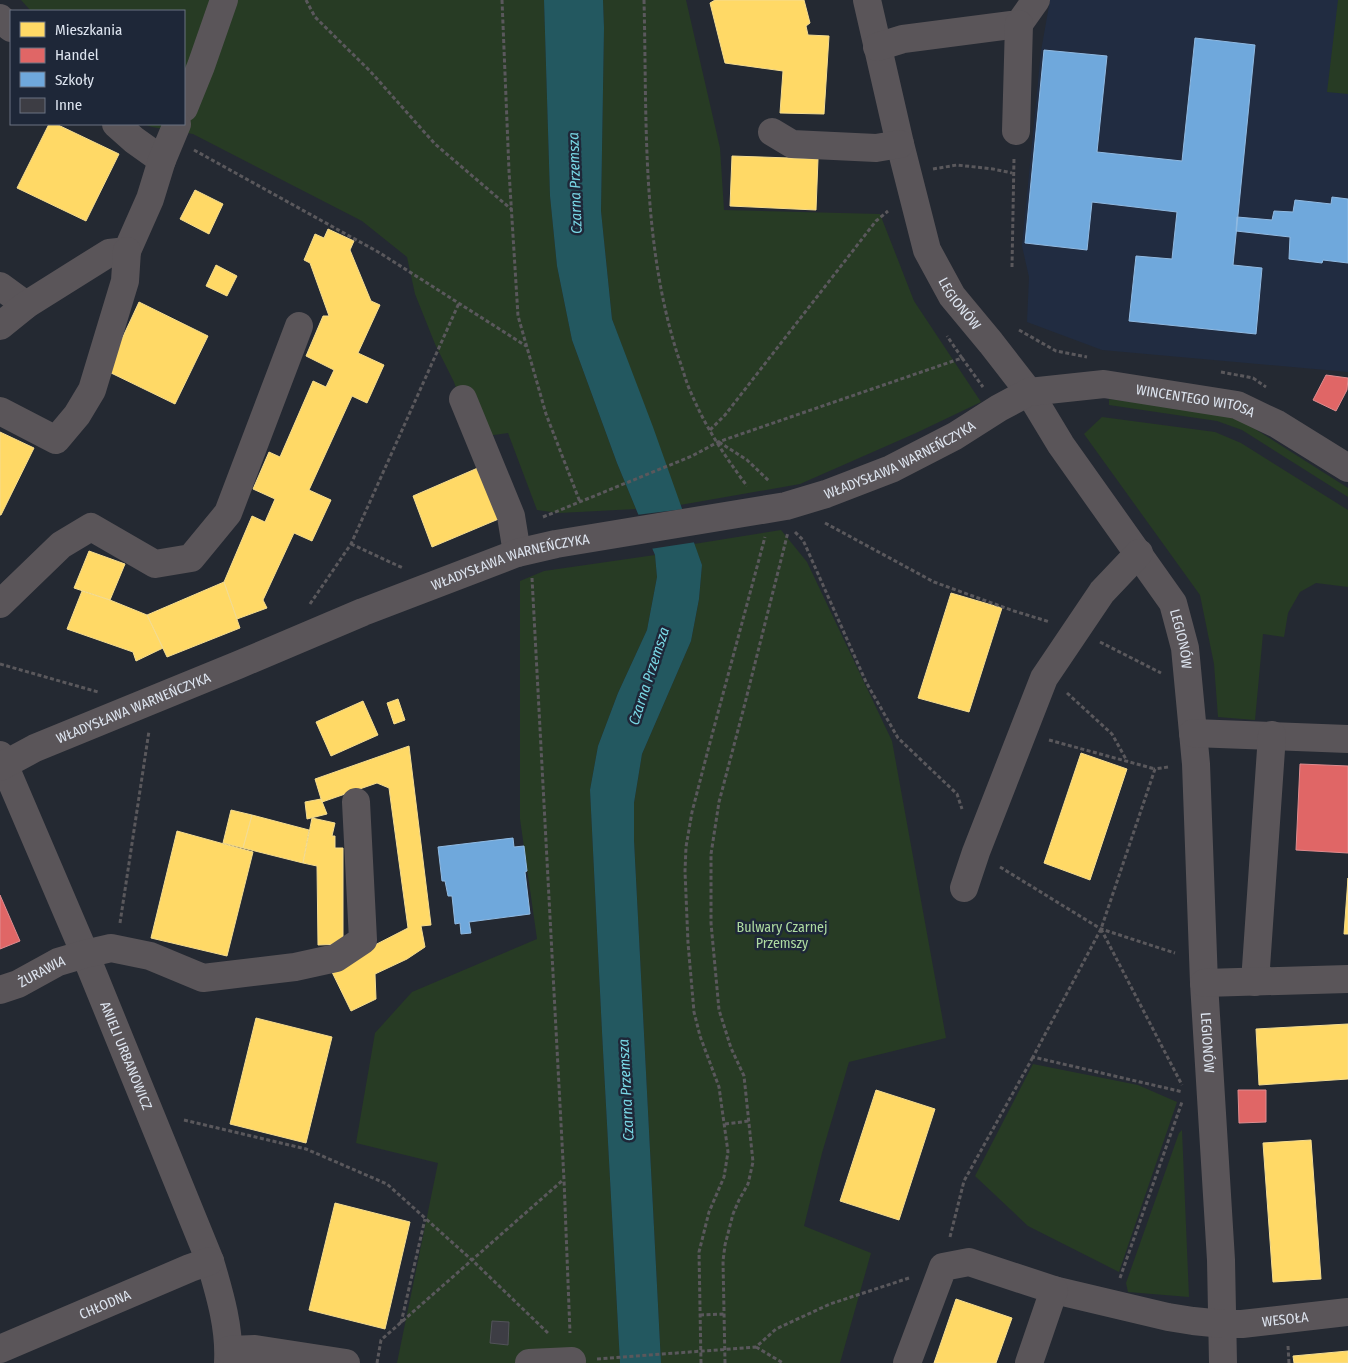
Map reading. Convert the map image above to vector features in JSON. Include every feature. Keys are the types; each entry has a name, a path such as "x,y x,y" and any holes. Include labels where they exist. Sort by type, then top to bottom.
{"street":[{"path":"185,106 224,0"},
{"path":"1016,131 1019,24 1036,0"},
{"name":"LEGIONÓW","path":"873,2 877,47 927,250 952,296 991,342 1029,392 1061,445 1174,603 1185,648 1196,764 1204,984 1221,1260 1223,1363"},
{"path":"0,18 10,27"},
{"path":"877,47 903,40 1019,24"},
{"path":"0,412 56,440 78,415 92,390 123,290 127,251 150,199 170,141 134,140 117,125"},
{"path":"772,132 792,144 876,148 900,144"},
{"path":"0,326 26,305 108,252 127,251"},
{"path":"0,286 26,305"},
{"path":"0,604 61,545 91,527 155,564 191,558 228,513 299,326"},
{"name":"WINCENTEGO WITOSA","path":"1029,392 1104,384 1237,405 1277,424 1348,468"},
{"name":"WŁADYSŁAWA WARNEŃCZYKA","path":"1,762 363,612 516,541 556,544 747,501 786,506 826,494 891,469 955,436 999,408 1029,392"},
{"path":"463,399 511,516 516,541"},
{"path":"964,888 1022,733 1047,674 1102,592 1139,553"},
{"path":"1193,733 1348,739"},
{"path":"1255,982 1272,735"},
{"name":"ANIELI URBANOWICZ","path":"1,762 98,951 210,1262 223,1303 228,1357"},
{"path":"98,951 150,956 203,978 295,967 336,958 363,940 356,802"},
{"name":"ŻURAWIA","path":"0,990 18,984 58,962 98,951"},
{"path":"1204,984 1348,979"},
{"name":"CHŁODNA","path":"0,1349 190,1268 210,1262"},
{"name":"WESOŁA","path":"943,1267 969,1262 1054,1290 1168,1317 1223,1324 1242,1324 1348,1312"},
{"path":"907,1363 943,1267"},
{"path":"1029,1363 1054,1290"},
{"path":"228,1357 255,1350 346,1363"},
{"path":"529,1363 584,1360"}],"path":[{"path":"306,0 315,17 370,71 435,144 512,210"},
{"path":"502,0 518,316 546,414 580,502"},
{"path":"644,0 648,184 660,284 671,334 688,386 747,501"},
{"path":"1012,267 1012,173 1016,131"},
{"path":"170,141 380,253 527,347"},
{"path":"934,176 933,169 957,165 1012,173"},
{"path":"710,430 725,415 876,221 890,210"},
{"path":"309,605 351,544 460,303"},
{"path":"516,541 580,502 692,456 718,442 962,358 991,342 1019,330 1013,324"},
{"path":"962,358 999,408"},
{"path":"718,442 747,460 772,484"},
{"path":"822,522 934,582 1014,611 1077,631 1161,673"},
{"path":"725,1363 723,1261 725,1245 733,1214 752,1172 753,1153 744,1076 730,1048 719,1010 711,923 711,854 719,802 789,527 803,540 866,682 898,738 957,794 963,810"},
{"path":"701,1363 699,1252 709,1212 726,1170 728,1152 719,1087 700,1036 694,1012 688,943 685,859 692,812 766,534"},
{"path":"351,544 409,571"},
{"path":"532,577 564,1180 584,1360"},
{"path":"0,664 101,693"},
{"path":"1047,674 1112,734 1127,761"},
{"path":"98,951 118,938 150,724"},
{"path":"1022,733 1155,769 1196,764"},
{"path":"756,1347 776,1329 830,1304 943,1267 964,1181 1033,1058 1101,928 1155,769"},
{"path":"976,852 1101,928 1183,955"},
{"path":"1101,928 1186,1092 1111,1303"},
{"path":"1033,1058 1186,1092"},
{"path":"184,1120 306,1149 387,1184 473,1260 557,1341 584,1360 756,1347 783,1363"},
{"path":"725,1124 749,1121"},
{"path":"377,1363 381,1340 564,1180"},
{"path":"402,1323 425,1219"},
{"path":"700,1315 724,1314"}],"shaded area":[{"path":"1050,0 1348,0 1348,372 1102,350 1027,322 1029,277 1022,246 1041,51"}],"green space":[{"path":"21,0 544,0 550,196 557,266 572,340 636,509 559,513 537,510 508,433 473,438 454,382 435,344 415,294 407,257 362,221 193,134 146,125 185,125 185,10 30,10"},
{"path":"603,0 686,0 720,148 724,210 880,214 914,301 981,402 800,484 680,505 612,319 601,211"},
{"path":"1338,0 1348,0 1348,94 1327,92"},
{"path":"1109,399 1220,413 1247,424 1348,488 1348,497 1242,430 1217,421 1109,405"},
{"path":"1102,417 1215,432 1241,443 1348,510 1348,587 1316,583 1300,592 1288,613 1284,637 1263,634 1255,720 1218,717 1214,664 1200,595 1084,434"},
{"name":"Bulwary Czarnej Przemszy","path":"781,530 807,562 892,741 946,1038 849,1062 822,1153 804,1226 871,1253 840,1363 661,1363 634,840 634,803 642,754 691,641 699,599 702,565 694,544"},
{"path":"655,555 657,577 647,630 618,693 598,746 590,790 620,1363 397,1363 438,1163 356,1143 375,1033 412,992 537,939 520,819 520,581 544,571"},
{"path":"1033,1064 1138,1085 1177,1102 1119,1272 1028,1226 975,1176"},
{"path":"1182,1130 1189,1297 1128,1292 1126,1283 1179,1133"}],"water":[{"name":"Czarna Przemsza","path":"544,0 603,0 601,211 612,319 702,565 699,599 691,641 642,754 634,803 634,840 661,1363 620,1363 590,790 598,746 618,693 647,630 657,577 655,555 617,463 572,340 557,266 550,196"}],"pier":[{"path":"684,509 696,542 650,549 636,515"}],"building: Mieszkania":[{"path":"715,0 804,0 810,23 806,26 808,35 829,36 824,114 780,113 783,71 725,63 710,3"},
{"path":"48,125 58,125 119,154 86,221 17,188"},
{"path":"732,156 818,159 816,210 730,206"},
{"path":"195,190 223,204 209,234 180,219"},
{"path":"328,229 354,241 350,250 371,301 380,305 358,353 384,365 367,403 352,396 309,490 331,500 312,541 294,533 263,600 267,608 237,619 224,582 252,516 265,522 275,499 253,489 269,452 280,457 313,381 326,387 334,370 306,356 323,316 329,316 310,263 304,260 315,234 324,238"},
{"path":"216,265 237,276 227,296 206,286"},
{"path":"139,302 208,336 175,404 107,371"},
{"path":"0,432 34,448 1,515 0,515"},
{"path":"480,467 501,518 432,547 413,496"},
{"path":"89,551 125,564 110,600 74,588"},
{"path":"224,582 240,628 167,657 147,615"},
{"path":"82,591 147,615 163,648 136,661 133,652 67,629"},
{"path":"951,593 1002,608 969,712 918,698"},
{"path":"398,699 405,720 394,724 387,703"},
{"path":"363,701 378,735 331,756 316,722"},
{"path":"409,746 431,925 421,926 425,947 407,959 375,974 376,999 351,1011 330,968 408,928 389,788 377,783 322,802 315,779"},
{"path":"1081,753 1127,769 1090,880 1044,863"},
{"path":"321,799 327,814 307,819 305,802"},
{"path":"231,810 252,815 243,848 223,843"},
{"path":"252,815 309,830 303,863 243,848"},
{"path":"312,818 335,823 332,836 335,836 335,848 343,848 343,944 318,945 317,866 303,863"},
{"path":"177,831 253,852 227,956 151,938"},
{"path":"1348,878 1348,934 1344,934"},
{"path":"256,1018 332,1037 306,1143 230,1124"},
{"path":"1348,1024 1348,1079 1259,1085 1256,1029"},
{"path":"876,1090 935,1109 899,1220 840,1201"},
{"path":"1311,1140 1321,1279 1273,1282 1263,1143"},
{"path":"335,1203 410,1222 385,1329 309,1310"},
{"path":"956,1299 1012,1318 996,1363 934,1363"},
{"path":"1348,1351 1348,1363 1294,1363 1293,1356"}],"building: Handel":[{"path":"1326,375 1348,378 1347,390 1336,411 1313,400"},
{"path":"1300,764 1348,766 1348,853 1296,850"},
{"path":"0,895 20,941 0,949"},
{"path":"1238,1090 1266,1090 1266,1122 1239,1123"}],"building: Szkoły":[{"path":"1195,38 1255,45 1233,265 1262,268 1256,334 1129,321 1136,256 1172,259 1177,212 1092,202 1087,250 1025,243 1044,50 1107,56 1097,152 1182,161"},
{"path":"1332,197 1348,199 1348,263 1323,260 1322,263 1289,259 1290,237 1236,231 1237,217 1272,220 1274,211 1293,212 1295,200 1331,204"},
{"path":"513,838 514,847 524,846 530,914 469,922 471,933 461,934 460,923 455,924 452,896 448,896 445,881 442,881 438,847"}],"building: Inne":[{"path":"492,1321 509,1322 508,1345 490,1343"}]}
